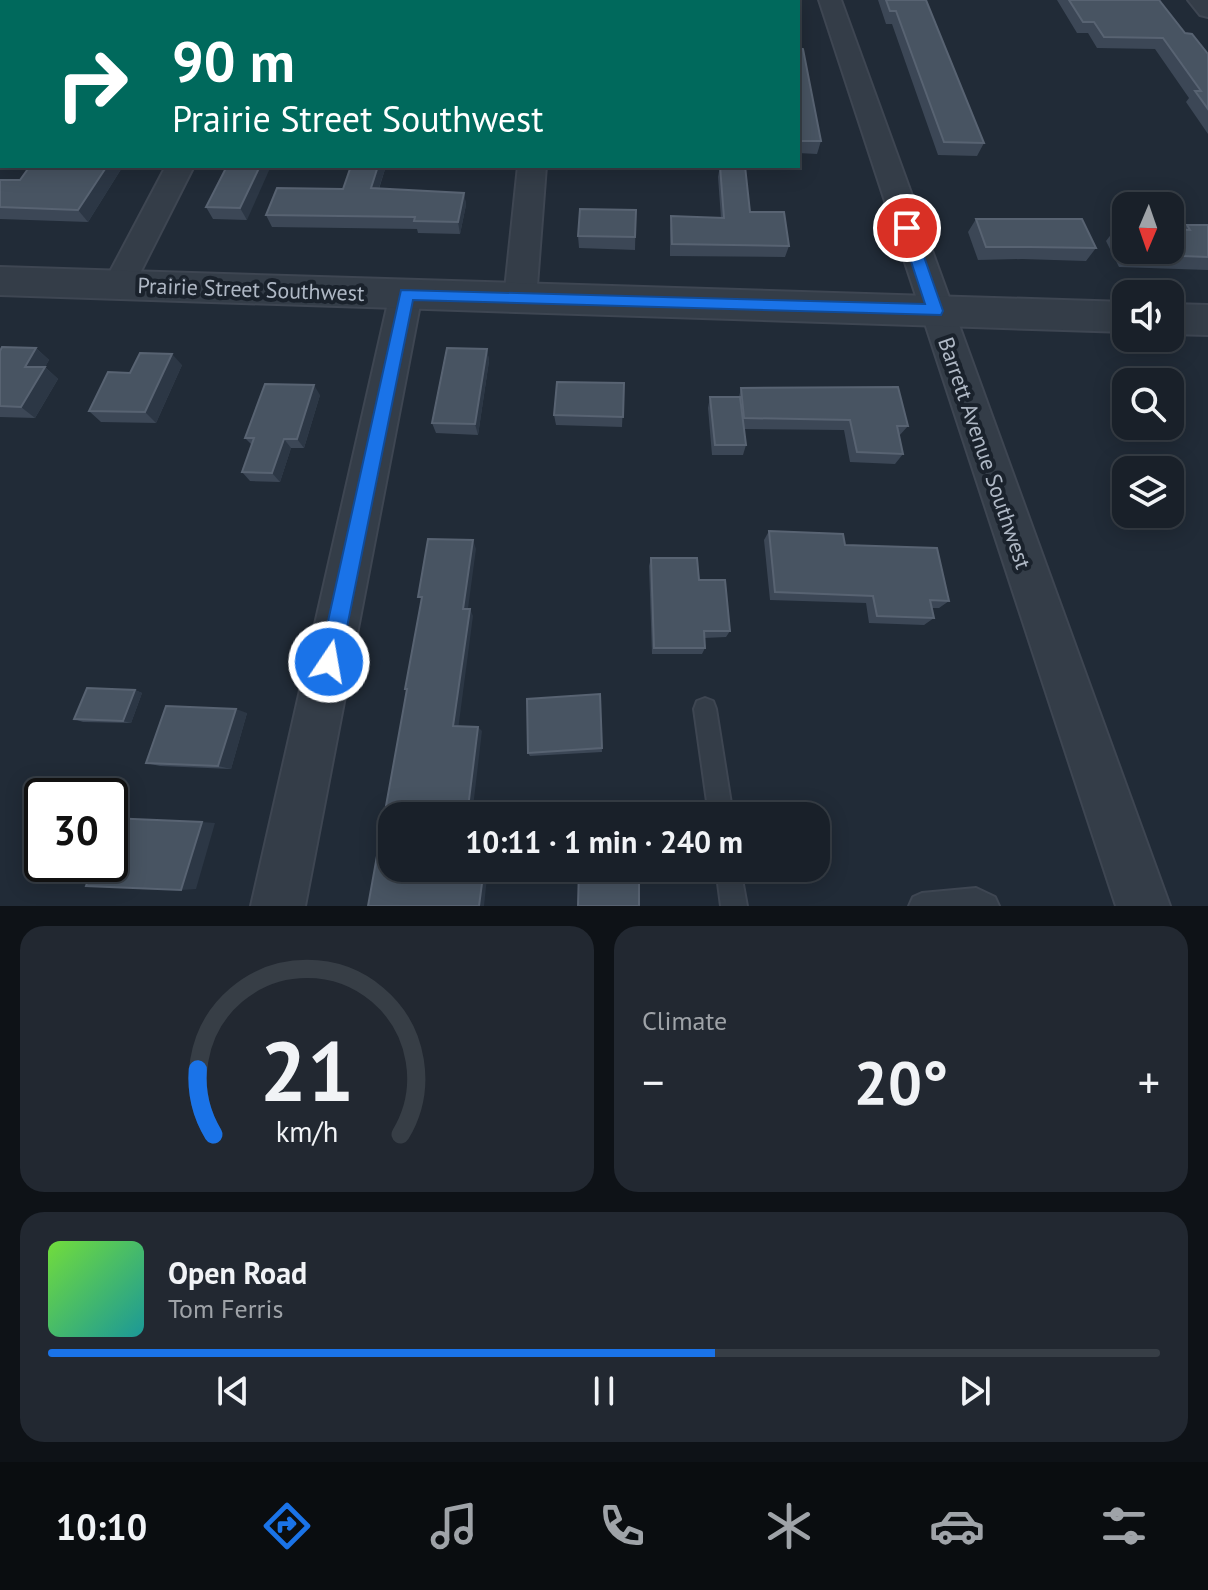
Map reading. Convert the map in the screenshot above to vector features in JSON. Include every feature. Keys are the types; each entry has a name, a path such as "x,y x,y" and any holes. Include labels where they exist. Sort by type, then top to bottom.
{"street":[{"name":"Barrett Avenue Southwest","path":"830,0 1143,906"},
{"path":"1199,0 1208,10"},
{"path":"119,285 179,168"},
{"path":"520,299 532,168"},
{"name":"Prairie Street Southwest","path":"0,281 1112,317"},
{"path":"278,906 406,294"},
{"path":"1184,319 1208,320"}],"lane":[{"path":"705,709 719,802"},
{"path":"730,882 734,906"},
{"path":"922,906 976,901 986,906"}],"building":[{"path":"886,0 926,0 984,143 944,142 896,11 890,11"},
{"path":"1069,0 1159,0 1185,33 1192,34 1208,54 1208,109 1195,91 1201,91 1163,38 1104,37 1094,22 1083,22"},
{"path":"800,48 803,49 821,141 800,141"},
{"path":"29,168 106,168 78,210 0,207 0,180 20,180"},
{"path":"226,168 259,168 240,208 206,207"},
{"path":"350,168 377,168 371,188 464,193 458,222 414,221 415,217 266,215 277,188 343,189"},
{"path":"720,168 745,168 750,212 784,212 789,246 672,244 671,216 724,218"},
{"path":"580,209 636,210 635,237 578,236"},
{"path":"976,219 1082,219 1096,248 986,247"},
{"path":"1187,225 1208,225 1208,257 1184,256 1184,230 1190,230"},
{"path":"2,347 36,348 25,367 45,367 21,407 0,406"},
{"path":"447,348 487,349 475,424 432,423"},
{"path":"140,353 172,354 145,412 89,411 108,372 130,373"},
{"path":"557,382 624,383 623,417 554,415"},
{"path":"265,384 314,385 297,439 284,439 272,473 242,472 254,438 245,438"},
{"path":"898,387 908,426 897,426 903,454 857,452 850,420 744,418 741,388"},
{"path":"710,397 740,397 746,445 715,445"},
{"path":"769,531 843,534 845,545 937,548 949,601 930,600 934,618 877,616 873,596 775,592"},
{"path":"428,539 473,540 463,609 470,609 453,726 478,727 469,802 387,802 422,597 418,597"},
{"path":"651,558 697,558 699,580 725,580 730,631 704,631 705,648 654,648"},
{"path":"87,688 135,690 123,721 74,719"},
{"path":"600,694 602,748 528,753 527,699"},
{"path":"166,706 236,709 218,766 146,763"},
{"path":"128,819 202,822 181,890 86,886 87,882 128,882"},
{"path":"378,850 378,882 482,882 479,906 368,906"},
{"path":"579,882 639,882 639,906 578,906"}],"route":[{"path":"329,662 406,294 935,311 907,228"}]}
